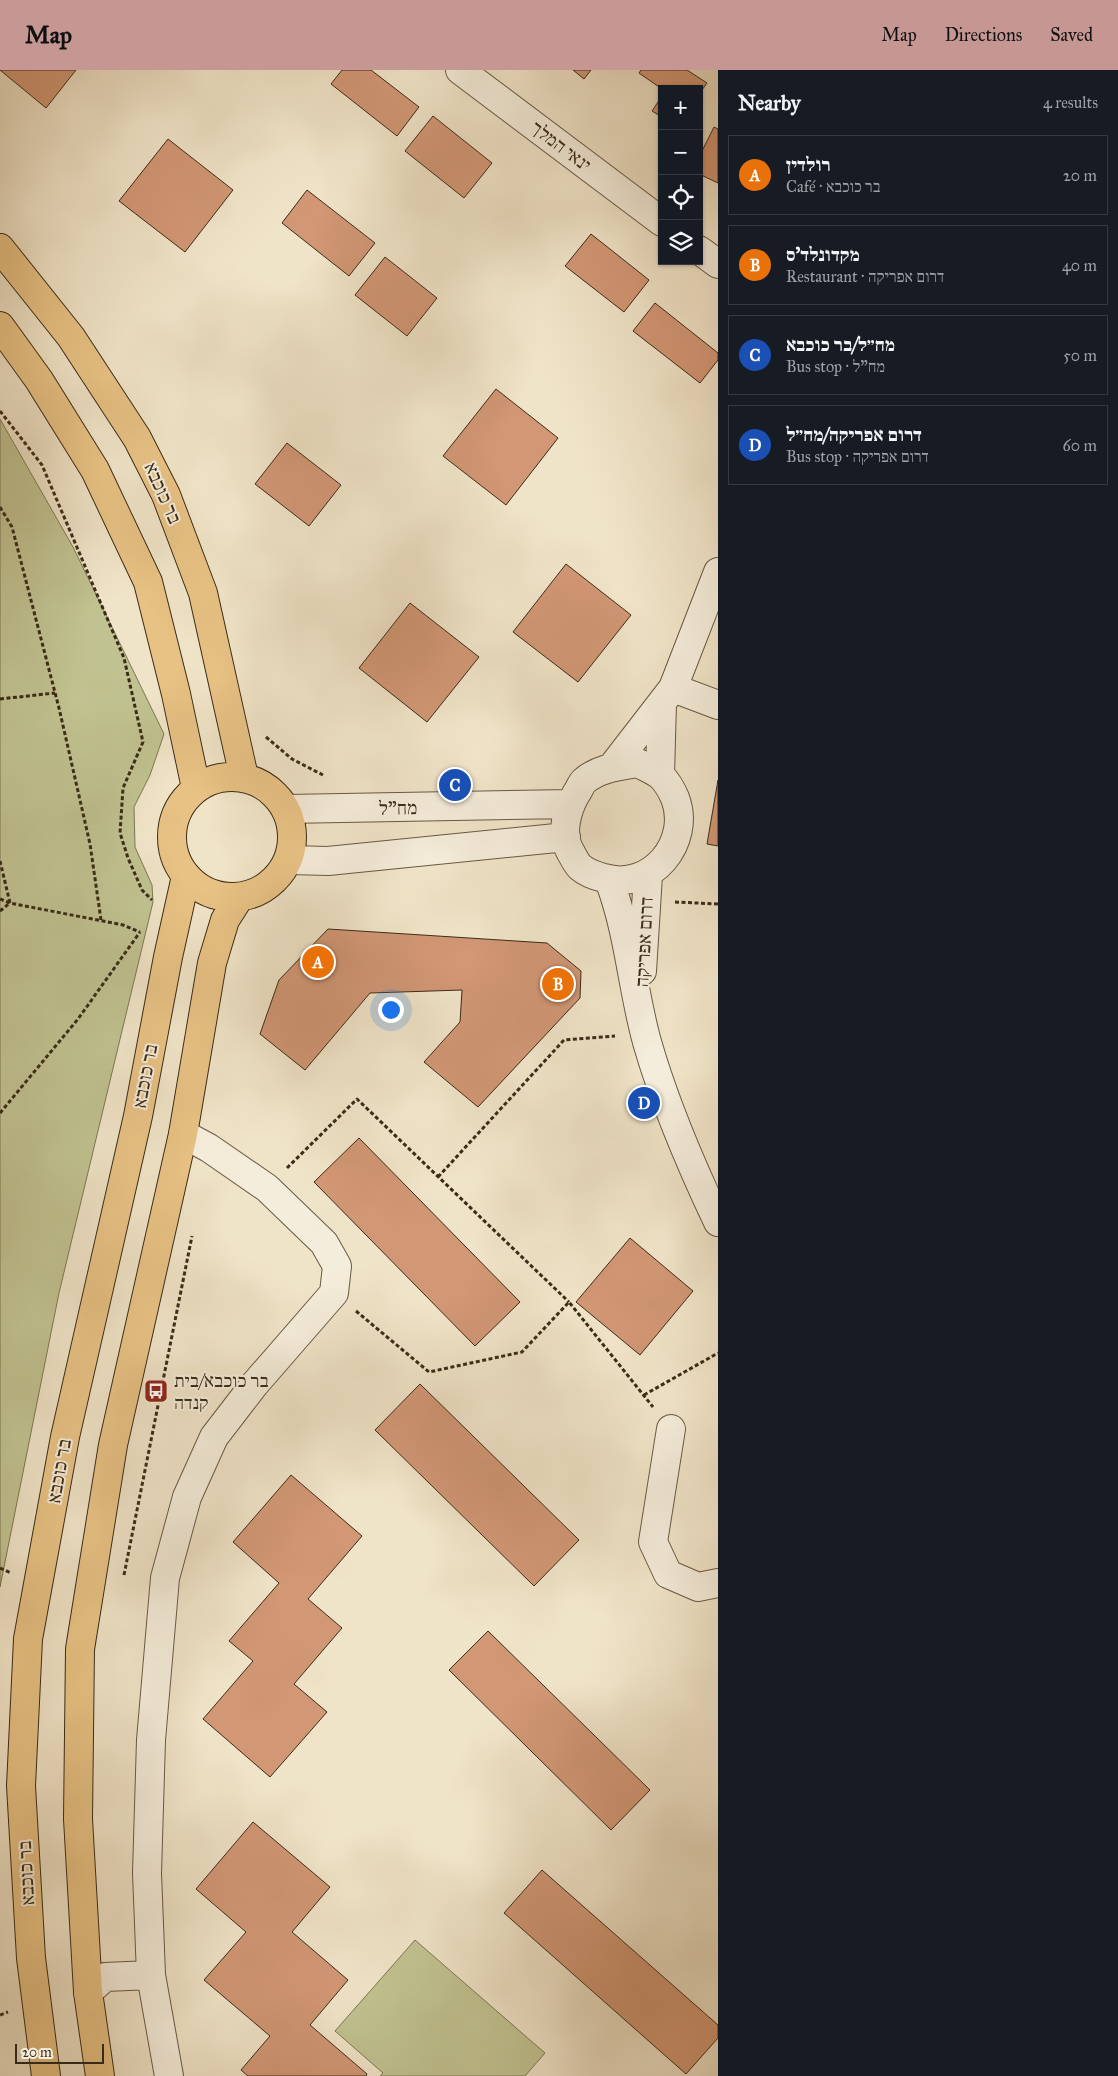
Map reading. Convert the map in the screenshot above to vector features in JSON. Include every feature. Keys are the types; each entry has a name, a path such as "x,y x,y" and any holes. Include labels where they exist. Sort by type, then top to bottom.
{"main road":[{"name":"בר כוכבא","path":"0,248 71,337 137,438 166,495 203,593 244,777"},
{"path":"0,326 39,380 95,470 148,582 176,694 196,788"},
{"path":"227,776 244,777 261,783 276,794 286,809 292,826 293,843 289,860 281,874 269,885 254,893 238,898 220,896 201,889 186,876 176,860 171,840 174,820 182,802 196,788 211,780 227,776"},
{"name":"בר כוכבא","path":"46,2076 31,1958 21,1786 28,1639 65,1437 138,1116 168,957 186,876"},
{"path":"100,2076 88,1992 78,1819 80,1649 113,1446 183,1134 212,963 225,920 238,898"}],"street":[{"name":"ינאי המלך","path":"460,70 659,220"},
{"path":"703,253 718,264"},
{"path":"612,767 668,695 718,572"},
{"path":"668,695 718,705"},
{"path":"660,775 668,695"},
{"path":"638,763 660,775 671,790 678,807 679,825 675,842 666,858 648,875 628,881 609,880 593,875 580,867 568,849 566,819 571,804 583,781 612,767 638,763"},
{"name":"מח\"ל","path":"286,809 571,804"},
{"path":"289,860 328,861 566,837"},
{"name":"דרום אפריקה","path":"640,1010 648,875"},
{"name":"דרום אפריקה","path":"609,880 620,907 647,1042 682,1144 718,1222"},
{"path":"170,2076 150,1975 147,1873 151,1740 165,1578 187,1497 214,1437 254,1385 334,1293 337,1266 324,1243 267,1188 208,1148 183,1134"},
{"path":"671,1429 653,1542 668,1574 698,1587 718,1583"},
{"path":"88,1992 105,1977 150,1975"}],"path":[{"path":"0,411 42,465 124,658 143,742 123,788 120,833 128,858 142,890 157,906"},
{"path":"0,507 12,527 55,693 90,844 101,920"},
{"path":"0,699 55,693"},
{"path":"0,861 10,903"},
{"path":"265,897 286,888"},
{"path":"0,899 10,903 123,925 149,934"},
{"path":"669,902 718,904"},
{"path":"0,911 10,903"},
{"path":"0,1113 78,1019 140,932"},
{"path":"438,1177 564,1040 618,1036"},
{"path":"267,1188 356,1099 569,1302 671,1429"},
{"path":"123,1581 193,1233"},
{"path":"334,1293 429,1372 522,1352 569,1302"},
{"path":"644,1395 718,1354"},
{"path":"0,1568 12,1574 12,1566"}],"green space":[{"path":"0,419 73,547 164,734 150,775 134,807 135,847 152,885 153,902 59,1293 0,1587"},
{"path":"415,1940 545,2053 525,2076 380,2076 383,2073 335,2031"}],"building":[{"path":"0,70 76,70 46,108"},
{"path":"342,70 371,70 419,107 397,136 331,84"},
{"path":"573,70 591,70 584,79"},
{"path":"641,70 687,70 707,83 703,88 703,85 658,86 639,73"},
{"path":"658,102 658,115 652,111"},
{"path":"433,116 492,163 464,198 405,151"},
{"path":"714,127 718,129 718,183 703,176 703,149"},
{"path":"168,139 233,190 185,252 119,201"},
{"path":"307,190 375,243 349,276 282,223"},
{"path":"591,234 649,280 624,312 565,266"},
{"path":"385,257 437,298 407,336 355,295"},
{"path":"655,303 718,353 718,360 700,383 633,331"},
{"path":"496,389 558,438 506,505 443,456"},
{"path":"287,443 341,485 309,526 255,484"},
{"path":"566,564 631,615 578,682 513,632"},
{"path":"410,603 479,657 427,722 359,668"},
{"path":"718,780 718,846 707,844"},
{"path":"328,929 547,943 581,971 580,998 478,1107 424,1062 460,1022 462,990 370,993 305,1070 260,1034 279,980"},
{"path":"359,1138 520,1302 475,1346 314,1182"},
{"path":"630,1238 693,1291 640,1355 576,1302"},
{"path":"420,1384 579,1540 534,1586 375,1430"},
{"path":"291,1475 362,1536 308,1599 342,1628 294,1684 327,1712 270,1777 203,1719 253,1661 229,1641 279,1583 233,1542"},
{"path":"488,1631 650,1790 611,1830 449,1670"},
{"path":"253,1822 330,1887 292,1932 348,1980 310,2025 367,2074 366,2076 248,2076 241,2070 270,2036 204,1980 246,1932 196,1889"},
{"path":"542,1870 718,2025 718,2038 686,2074 504,1913"}],"place":[{"name":"מח״ל/בר כוכבא","path":"455,785"},
{"name":"רולדין","path":"318,962"},
{"name":"מקדונלד'ס","path":"558,984"},
{"name":"דרום אפריקה/מח״ל","path":"644,1103"},
{"name":"בר כוכבא/בית קנדה","path":"156,1391"}]}
